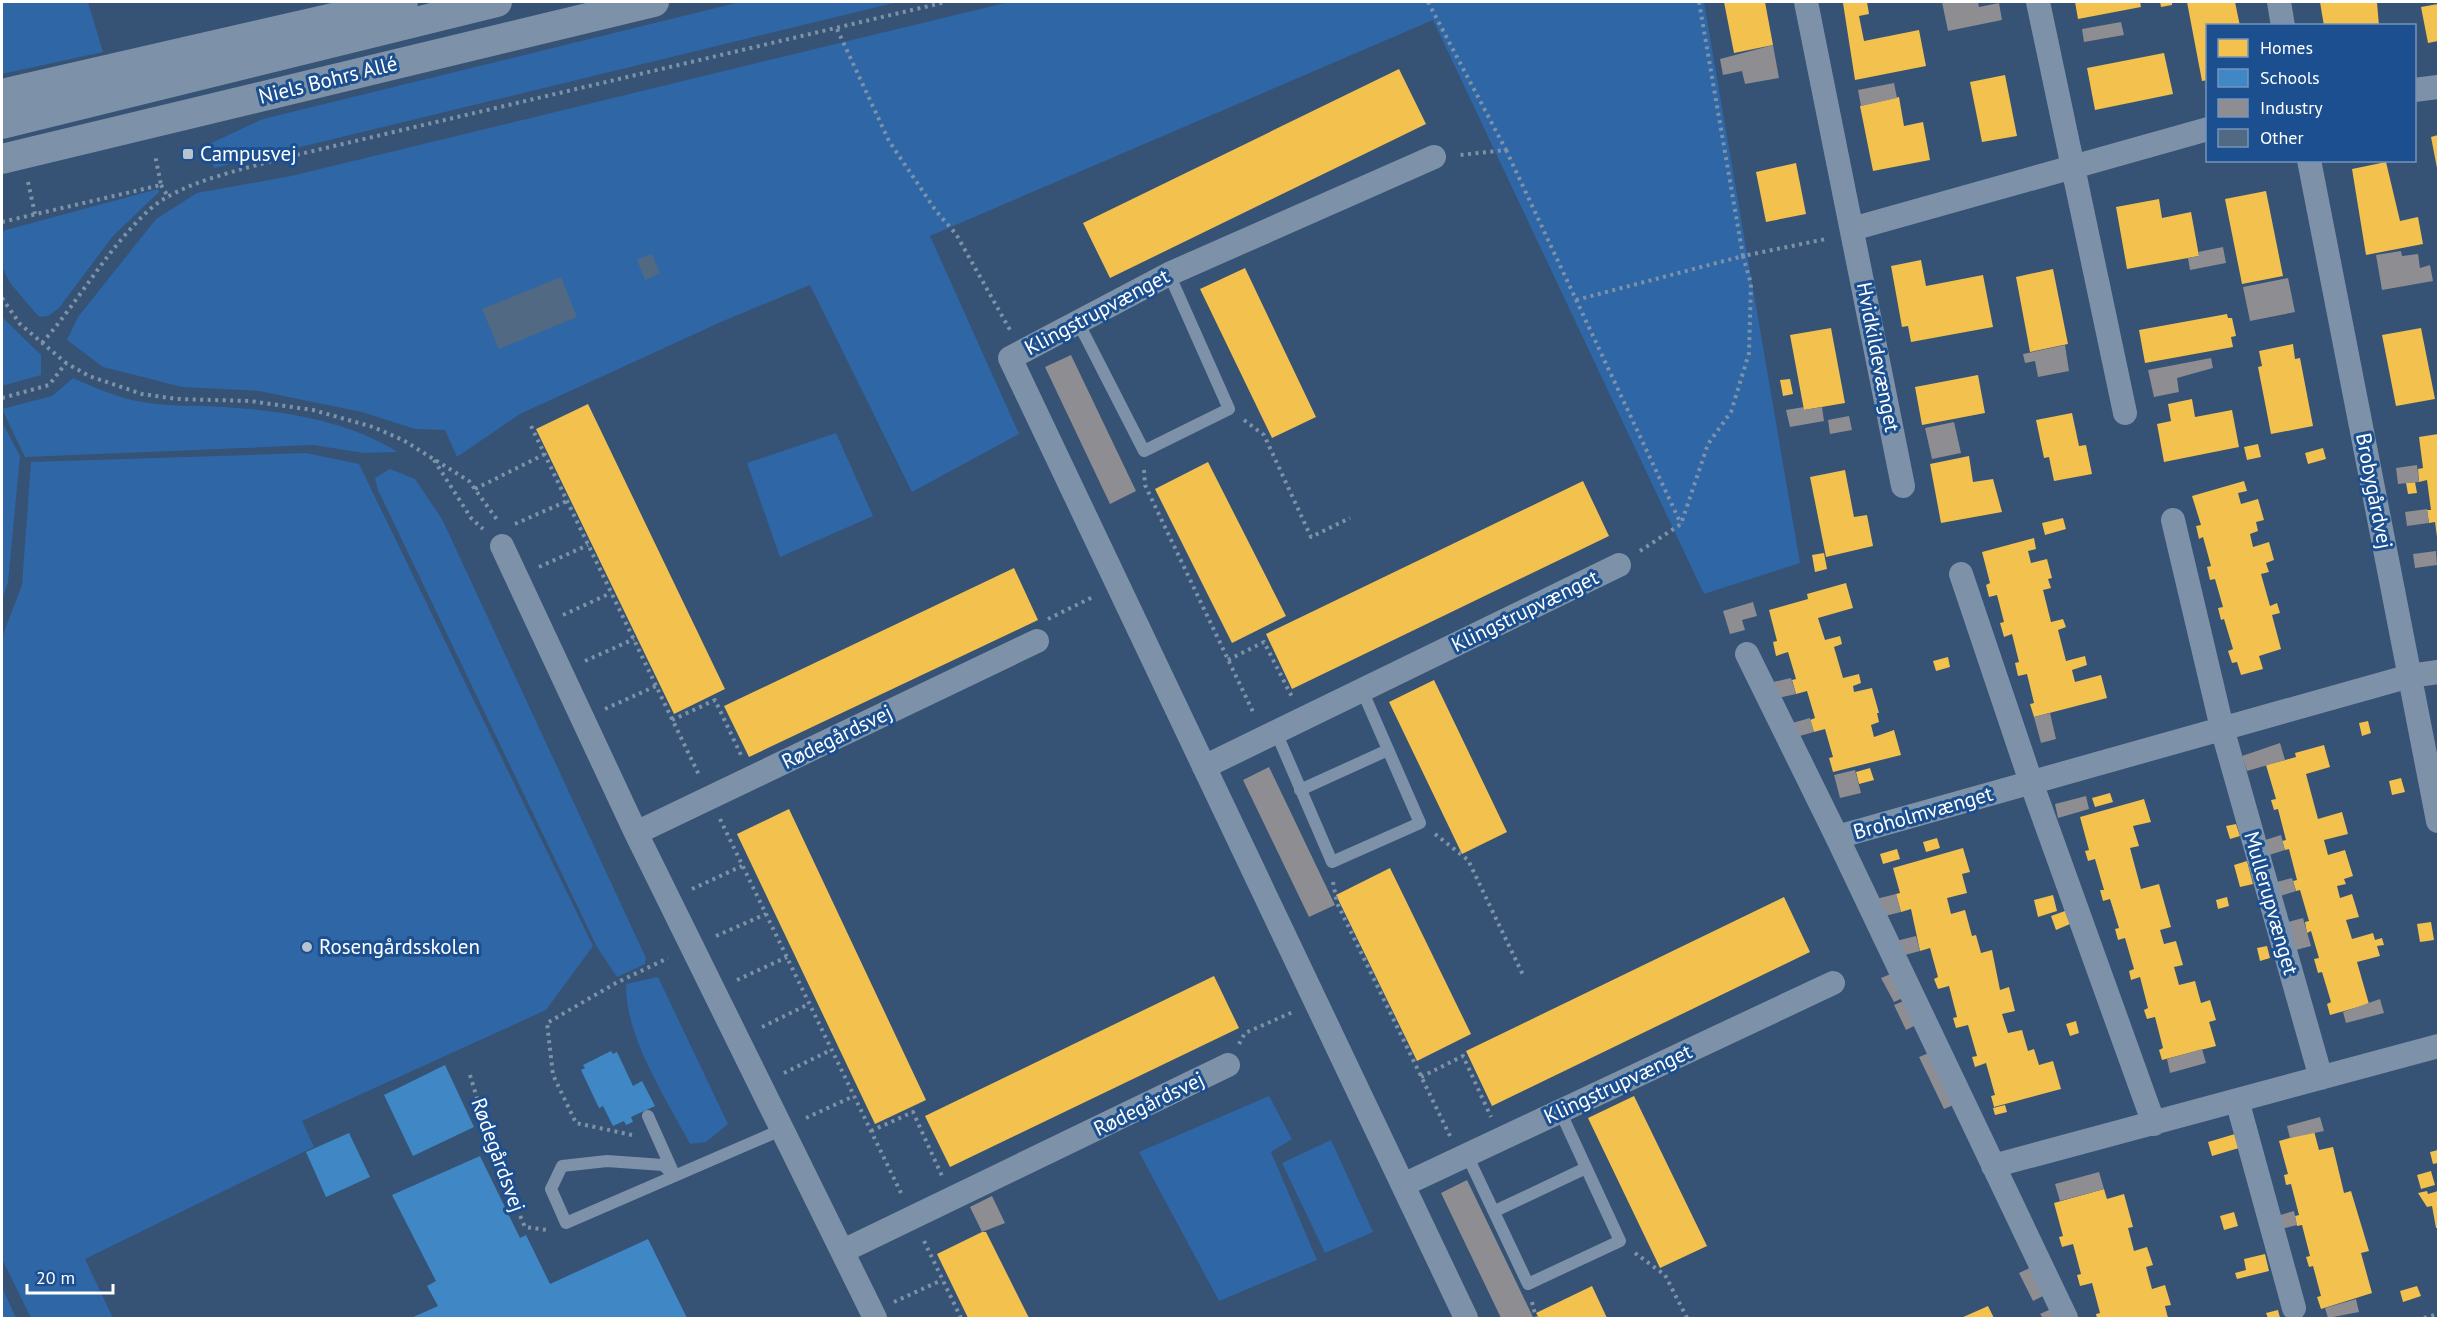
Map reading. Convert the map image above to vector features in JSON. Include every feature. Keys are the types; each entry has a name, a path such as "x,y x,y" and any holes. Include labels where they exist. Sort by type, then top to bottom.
{"street":[{"path":"2,94 404,2"},
{"path":"2,124 497,2"},
{"name":"Niels Bohrs Allé","path":"2,159 654,2"},
{"name":"Hvidkildevænget","path":"1806,2 1903,486"},
{"path":"2038,2 2071,167 2125,413"},
{"path":"2279,2 2283,24"},
{"path":"2416,90 2439,87"},
{"path":"1852,229 2206,130"},
{"name":"Klingstrupvænget","path":"1444,156 1169,274 1010,358 1466,1318"},
{"name":"Brobygårdvej","path":"2309,162 2439,821"},
{"path":"2173,520 2222,728"},
{"path":"501,538 516,577 636,833 875,1318"},
{"name":"Klingstrupvænget","path":"1204,767 1619,565"},
{"path":"1961,574 2031,782 2154,1124"},
{"name":"Rødegårdsvej","path":"636,833 1037,641"},
{"name":"Broholmvænget","path":"1747,654 1837,837 2410,676 2439,672"},
{"name":"Mullerupvænget","path":"2222,728 2321,1078"},
{"path":"1837,837 2066,1318"},
{"name":"Klingstrupvænget","path":"1403,1185 1833,983"},
{"path":"1993,1166 2439,1047"},
{"name":"Rødegårdsvej","path":"843,1251 1228,1065"},
{"path":"2237,1100 2294,1308"}],"lane":[{"path":"1078,322 1144,452 1229,409 1169,274"},
{"path":"1271,734 1300,790 1332,862 1420,823 1362,690"},
{"path":"1300,790 1388,750"},
{"path":"1464,1156 1494,1211 1528,1284 1620,1241 1560,1111"},
{"path":"648,1116 674,1175"},
{"path":"566,1223 783,1129"},
{"name":"Rødegårdsvej","path":"566,1223 551,1189 562,1166 607,1161 663,1165 674,1175"},
{"path":"1494,1211 1586,1168"}],"path":[{"path":"42,344 149,210 204,181 279,159 946,2"},
{"path":"1428,2 1506,150 1681,524"},
{"path":"1619,565 1681,524 1708,444 1731,412 1749,353 1751,285 1743,256 1699,2"},
{"path":"837,29 889,141 936,211 956,234 1022,352"},
{"path":"1444,156 1506,150"},
{"path":"155,155 161,185 168,198"},
{"path":"2,222 161,185"},
{"path":"1576,300 1743,256 1828,238 1852,229"},
{"path":"2,298 20,324 42,344 66,363 98,380 142,394 177,399 250,401 313,410 372,427 403,440 469,481 497,518 501,538"},
{"path":"2,398 49,385 66,363"},
{"path":"1229,409 1264,435 1311,537 1350,518"},
{"path":"531,426 669,713"},
{"path":"1144,452 1144,485 1228,660 1271,734"},
{"path":"475,489 544,454"},
{"path":"433,459 471,518 501,538"},
{"path":"501,538 567,501"},
{"path":"516,577 588,545"},
{"path":"1037,641 1042,622 1118,585"},
{"path":"539,626 611,593"},
{"path":"561,671 634,639"},
{"path":"1228,660 1264,642 1303,719"},
{"path":"583,719 656,686"},
{"path":"672,720 715,700 752,778"},
{"path":"1420,823 1468,860 1523,975"},
{"path":"731,841 961,1318"},
{"path":"707,882 743,866"},
{"path":"1334,896 1421,1077 1464,1156"},
{"path":"730,930 766,914"},
{"path":"643,1164 641,1149 631,1134 576,1123 554,1075 547,1023 616,983 693,947"},
{"path":"761,969 787,957"},
{"path":"1228,1065 1245,1033 1315,1002"},
{"path":"738,1039 809,1004"},
{"path":"761,1085 831,1050"},
{"path":"1421,1077 1463,1056 1501,1139"},
{"name":"Rødegårdsvej","path":"470,1075 495,1158 525,1227 545,1231 566,1223"},
{"path":"823,1110 854,1096"},
{"path":"871,1131 913,1112 953,1198"},
{"path":"1620,1241 1665,1275 1687,1318"},
{"path":"907,1296 942,1280"},
{"path":"2424,1318 2439,1314"}],"shaded area":[{"path":"2,2 88,2 103,52 2,74"},
{"path":"740,2 898,2 214,168 209,144 263,119"},
{"path":"1009,2 1704,2 1800,563 1704,594 1433,20 930,236 1019,434 912,492 810,285 721,322 520,414 457,457 445,430 415,429 362,412 259,391 182,387 103,367 67,340 78,317 156,219 197,193 291,176"},
{"path":"158,189 159,192 113,236 59,308 48,316 39,317 10,283 2,267 2,231"},
{"path":"2,317 41,355 41,375 2,386"},
{"path":"73,378 116,395 142,402 270,411 314,419 357,432 398,452 364,453 313,445 25,457 2,409 52,396"},
{"path":"2,422 20,456 8,582 2,600"},
{"path":"836,433 873,516 780,557 747,463"},
{"name":"Rosengårdsskolen","path":"306,453 359,464 593,946 546,1010 302,1121 314,1147 85,1259 113,1318 31,1318 2,1259 2,637 22,585 31,462"},
{"path":"390,469 415,479 442,519 646,958 645,964 617,977 597,947 378,490 375,478"},
{"path":"658,977 728,1124 706,1142 690,1144 649,1067 632,1025 627,1004 626,984"},
{"path":"1269,1096 1292,1139 1271,1152 1317,1260 1219,1301 1139,1152"},
{"path":"1331,1140 1373,1232 1325,1253 1282,1163"},
{"path":"2,1287 16,1318 2,1318"}],"building: Homes":[{"path":"1724,2 1765,2 1773,45 1734,53"},
{"path":"1867,2 1869,14 1859,16 1864,41 1919,30 1926,66 1855,80 1843,3"},
{"path":"2075,2 2140,2 2141,7 2078,19"},
{"path":"2160,2 2172,2 2172,5 2161,7"},
{"path":"2187,2 2235,2 2240,24 2206,24 2206,80 2202,81"},
{"path":"2320,2 2377,2 2379,24 2324,24"},
{"path":"2438,4 2438,41 2428,43 2421,7"},
{"path":"2164,53 2173,94 2095,110 2087,68"},
{"path":"1399,69 1426,124 1110,278 1083,223"},
{"path":"2005,75 2017,136 1982,142 1970,82"},
{"path":"1899,97 1904,126 1923,122 1930,160 1873,171 1860,106"},
{"path":"2438,135 2438,168 2437,168 2431,137"},
{"path":"2386,162 2400,221 2418,217 2423,244 2366,255 2352,169"},
{"path":"1796,163 1806,214 1766,222 1756,172"},
{"path":"2266,191 2283,276 2242,284 2225,199"},
{"path":"2159,199 2162,218 2191,212 2199,256 2127,269 2116,207"},
{"path":"1921,260 1926,286 1983,275 1993,327 1911,342 1908,326 1902,327 1891,266"},
{"path":"1245,268 1316,417 1272,438 1200,289"},
{"path":"2053,269 2068,344 2030,352 2016,277"},
{"path":"2227,314 2228,318 2232,318 2236,336 2231,337 2233,347 2145,363 2139,330"},
{"path":"1831,328 1845,403 1804,410 1790,335"},
{"path":"2421,328 2435,399 2396,406 2382,335"},
{"path":"2293,344 2295,359 2300,358 2313,426 2271,434 2258,367 2262,366 2259,351"},
{"path":"1978,375 1985,413 1922,425 1915,387"},
{"path":"1790,379 1793,394 1783,396 1780,380"},
{"path":"2192,399 2195,417 2232,410 2239,447 2164,462 2157,424 2171,421 2168,404"},
{"path":"588,404 725,689 674,714 536,429"},
{"path":"2072,413 2079,446 2086,445 2092,474 2054,481 2049,457 2044,458 2036,420"},
{"path":"2438,434 2437,537 2435,522 2429,523 2427,510 2431,510 2427,480 2419,482 2418,469 2423,468 2419,437"},
{"path":"2258,444 2261,457 2247,460 2244,447"},
{"path":"2323,448 2326,459 2308,464 2305,453"},
{"path":"1969,456 1973,482 1993,479 2002,512 1941,523 1930,464"},
{"path":"1208,462 1286,616 1232,643 1155,489"},
{"path":"1845,470 1854,517 1867,515 1873,546 1826,557 1810,477"},
{"path":"1583,481 1609,536 1292,689 1266,634"},
{"path":"2244,481 2247,491 2238,493 2241,504 2258,499 2264,520 2256,522 2258,531 2250,534 2253,547 2269,542 2274,560 2266,563 2269,572 2261,574 2270,606 2277,603 2280,613 2272,615 2281,649 2259,656 2263,669 2241,675 2237,662 2232,663 2228,651 2233,649 2224,619 2221,620 2218,608 2223,607 2215,579 2210,580 2207,567 2211,566 2203,537 2199,539 2196,526 2201,525 2192,496"},
{"path":"2415,482 2417,493 2408,494 2406,483"},
{"path":"2063,518 2066,529 2045,535 2042,523"},
{"path":"2034,538 2036,549 2028,551 2031,563 2047,559 2052,578 2048,579 2051,588 2043,590 2051,622 2063,619 2066,627 2058,630 2066,661 2085,656 2087,665 2072,670 2075,682 2101,675 2107,698 2034,717 2030,704 2034,703 2027,674 2018,676 2015,663 2019,662 2012,634 2004,637 2000,623 2004,622 1997,595 1989,597 1986,585 1990,583 1982,552"},
{"path":"1824,553 1827,569 1815,572 1812,555"},
{"path":"1014,568 1038,620 749,757 724,706"},
{"path":"1846,583 1853,608 1818,618 1825,640 1840,636 1842,644 1834,647 1843,678 1859,674 1861,683 1853,686 1854,692 1872,688 1879,713 1877,713 1879,722 1871,725 1874,737 1894,730 1901,755 1833,772 1829,758 1833,757 1825,729 1814,732 1810,720 1815,718 1807,691 1796,694 1792,680 1796,679 1788,652 1776,656 1773,642 1777,641 1769,610 1808,599 1807,594"},
{"path":"1948,657 1950,667 1936,671 1933,661"},
{"path":"1434,680 1507,832 1462,854 1389,702"},
{"path":"2368,721 2371,733 2362,736 2359,723"},
{"path":"2324,745 2330,767 2306,774 2318,819 2342,812 2348,834 2324,840 2328,855 2345,850 2353,876 2344,879 2346,884 2337,886 2340,898 2352,894 2359,917 2346,920 2352,939 2373,933 2375,940 2382,938 2384,945 2377,946 2380,956 2357,962 2369,1004 2330,1015 2327,1004 2331,1002 2322,972 2318,973 2314,959 2319,958 2311,931 2307,933 2305,922 2309,921 2300,890 2296,891 2293,881 2297,880 2289,849 2285,850 2282,841 2286,840 2278,809 2274,810 2271,800 2276,799 2266,765 2296,757 2295,753"},
{"path":"1870,768 1874,780 1859,784 1856,772"},
{"path":"2401,778 2405,792 2392,795 2389,781"},
{"path":"2110,793 2113,802 2095,807 2092,798"},
{"path":"2144,799 2151,822 2133,826 2139,846 2130,848 2141,889 2159,884 2171,927 2160,930 2164,944 2176,941 2183,965 2174,967 2179,985 2195,981 2201,1003 2210,1000 2216,1020 2209,1022 2216,1046 2162,1060 2159,1050 2163,1048 2155,1017 2147,1019 2144,1010 2148,1008 2140,977 2131,980 2129,971 2134,969 2125,938 2118,940 2115,929 2119,928 2110,899 2103,901 2100,890 2104,890 2095,859 2088,861 2085,851 2089,850 2080,817"},
{"path":"789,809 926,1100 875,1124 737,834"},
{"path":"2236,824 2240,836 2230,839 2226,826"},
{"path":"1937,838 1940,848 1926,852 1923,842"},
{"path":"1963,848 1970,872 1962,874 1967,893 1947,898 1951,914 1965,910 1972,936 1976,935 1981,953 1992,950 2000,990 2009,987 2015,1011 2002,1014 2008,1033 2022,1030 2028,1051 2034,1049 2039,1065 2053,1061 2061,1089 1994,1107 1991,1096 1995,1095 1986,1063 1975,1067 1972,1057 1977,1056 1968,1025 1956,1028 1953,1018 1957,1017 1949,986 1938,989 1934,979 1938,977 1930,948 1920,951 1911,909 1901,912 1896,894 1900,893 1893,868"},
{"path":"1897,849 1900,859 1883,864 1880,854"},
{"path":"2247,861 2253,884 2240,887 2234,865"},
{"path":"1390,868 1471,1034 1417,1061 1336,895"},
{"path":"2053,895 2057,911 2038,917 2034,900"},
{"path":"1784,897 1810,952 1492,1106 1466,1051"},
{"path":"2227,897 2229,906 2218,909 2216,900"},
{"path":"2065,911 2070,924 2056,930 2051,916"},
{"path":"2431,922 2434,940 2420,942 2417,924"},
{"path":"2267,946 2270,958 2260,961 2257,948"},
{"path":"1214,976 1239,1028 950,1167 925,1116"},
{"path":"2076,1021 2079,1033 2070,1036 2066,1024"},
{"path":"1634,1096 1707,1246 1660,1268 1588,1118"},
{"path":"2005,1105 2007,1112 1995,1115 1993,1108"},
{"path":"2314,1131 2319,1150 2333,1147 2344,1193 2351,1191 2369,1251 2361,1253 2372,1293 2321,1309 2317,1297 2321,1296 2313,1266 2309,1267 2306,1257 2310,1256 2302,1225 2297,1226 2295,1216 2299,1215 2291,1184 2286,1185 2284,1175 2288,1174 2279,1141"},
{"path":"2235,1134 2239,1148 2212,1156 2208,1142"},
{"path":"2438,1150 2438,1163 2433,1164 2430,1152"},
{"path":"2431,1171 2435,1185 2421,1189 2417,1175"},
{"path":"2104,1189 2107,1199 2124,1194 2133,1227 2128,1228 2134,1251 2147,1247 2153,1265 2146,1267 2152,1289 2165,1285 2171,1305 2165,1306 2168,1318 2097,1318 2096,1314 2100,1313 2092,1283 2080,1286 2077,1275 2081,1274 2073,1244 2062,1247 2059,1237 2063,1236 2054,1203"},
{"path":"2427,1191 2428,1194 2438,1191 2438,1228 2436,1228 2432,1206 2427,1207 2418,1193"},
{"path":"2234,1212 2238,1226 2224,1230 2220,1216"},
{"path":"986,1232 1029,1318 968,1318 937,1254"},
{"path":"2265,1254 2269,1271 2237,1279 2235,1273 2246,1270 2244,1259"},
{"path":"1592,1286 1607,1318 1539,1318 1536,1313"},
{"path":"2417,1286 2421,1296 2403,1302 2400,1291"},
{"path":"1988,1306 1994,1318 1961,1318"},
{"path":"2278,1310 2280,1318 2268,1318 2266,1313"}],"building: Schools":[{"path":"611,1051 613,1054 617,1052 633,1086 642,1081 655,1106 631,1117 633,1122 626,1125 624,1121 613,1126 603,1106 599,1108 581,1070 585,1068 583,1065"},
{"path":"445,1065 474,1127 413,1156 384,1095"},
{"path":"349,1133 370,1177 326,1197 306,1152"},
{"path":"480,1156 520,1238 526,1235 550,1284 648,1239 687,1318 411,1318 438,1306 427,1286 436,1281 392,1195"}],"building: Industry":[{"path":"1942,2 1978,2 1979,7 1999,3 2002,20 1948,31"},
{"path":"2121,22 2124,35 2084,42 2082,29"},
{"path":"1773,45 1779,78 1745,84 1742,71 1723,75 1720,59"},
{"path":"1894,83 1897,98 1861,106 1858,90"},
{"path":"2223,247 2226,263 2190,270 2188,258 2199,256 2198,252"},
{"path":"2401,251 2402,256 2418,254 2420,268 2430,265 2433,281 2382,290 2376,255"},
{"path":"2288,278 2295,312 2250,321 2243,287"},
{"path":"2065,345 2069,371 2038,377 2035,361 2025,363 2023,354"},
{"path":"1071,355 1136,491 1110,504 1045,367"},
{"path":"2211,358 2213,368 2177,378 2179,392 2154,397 2148,370"},
{"path":"1804,407 1804,410 1822,407 1824,421 1790,427 1786,410"},
{"path":"1849,416 1852,430 1830,434 1828,420"},
{"path":"1954,422 1961,453 1932,459 1925,428"},
{"path":"2417,465 2419,482 2398,484 2396,468"},
{"path":"2427,509 2429,523 2407,526 2405,512"},
{"path":"2436,551 2437,565 2415,568 2413,554"},
{"path":"1753,602 1757,616 1742,620 1745,630 1730,634 1723,611"},
{"path":"1791,678 1796,694 1778,698 1773,682"},
{"path":"2050,713 2056,739 2041,743 2034,717"},
{"path":"1810,718 1814,732 1796,737 1792,723"},
{"path":"2280,743 2285,760 2247,771 2242,756"},
{"path":"1269,767 1335,905 1309,917 1243,780"},
{"path":"1855,770 1861,793 1840,798 1834,775"},
{"path":"2086,796 2089,809 2058,818 2055,804"},
{"path":"2281,835 2285,850 2266,856 2262,841"},
{"path":"2292,878 2296,891 2277,897 2273,883"},
{"path":"1896,894 1901,912 1881,917 1876,899"},
{"path":"2303,918 2311,946 2292,951 2284,923"},
{"path":"1916,936 1920,951 1901,956 1896,941"},
{"path":"1893,973 1905,997 1894,1002 1881,978"},
{"path":"2380,999 2384,1013 2346,1023 2343,1012"},
{"path":"1906,1000 1918,1024 1906,1030 1894,1005"},
{"path":"2202,1049 2206,1063 2170,1073 2167,1059"},
{"path":"1931,1052 1956,1104 1944,1109 1919,1057"},
{"path":"2320,1117 2324,1131 2290,1138 2287,1126"},
{"path":"2099,1172 2104,1189 2060,1201 2055,1184"},
{"path":"1467,1180 1533,1317 1501,1318 1441,1193"},
{"path":"992,1196 1005,1223 982,1232 970,1207"},
{"path":"2294,1211 2297,1225 2281,1229 2277,1216"},
{"path":"2034,1266 2047,1294 2033,1301 2019,1273"},
{"path":"2356,1299 2359,1312 2328,1318 2325,1308"},
{"path":"2053,1308 2058,1318 2043,1318 2040,1314"}],"building: Other":[{"path":"652,254 660,273 645,280 637,260"},
{"path":"561,277 577,317 499,349 482,309"}],"place":[{"name":"Campusvej","path":"188,154"},
{"name":"Rosengårdsskolen","path":"307,947"}]}
